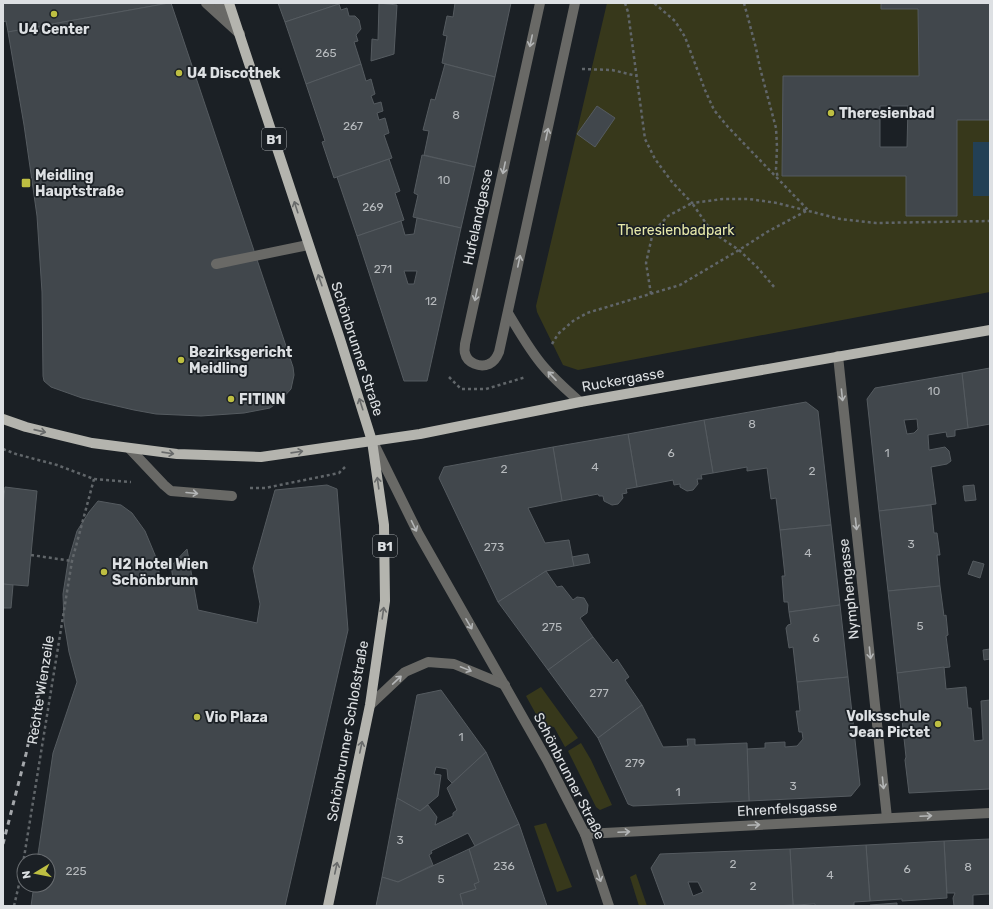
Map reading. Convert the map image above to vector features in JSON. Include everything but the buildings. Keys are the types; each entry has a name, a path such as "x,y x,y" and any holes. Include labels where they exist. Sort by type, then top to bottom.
{"main road":[{"name":"Schönbrunner Straße","path":"229,3 340,339 372,441"},
{"name":"Ruckergasse","path":"3,418 26,428 92,443 177,454 261,457 420,434 580,402 990,330"},
{"name":"Schönbrunner Schloßstraße","path":"328,906 370,705 385,601 384,525 372,441"}],"street":[{"path":"206,3 240,34"},
{"path":"219,3 240,34"},
{"name":"Hufelandgasse","path":"540,3 465,344 466,358 470,362 482,366 495,360 499,352 575,3"},
{"path":"216,264 308,245"},
{"path":"508,313 544,367 560,385 580,402"},
{"name":"Nymphengasse","path":"838,356 887,818"},
{"name":"Schönbrunner Straße","path":"372,441 418,533 548,760 585,834 609,906"},
{"path":"129,448 171,491 232,496"},
{"path":"370,705 405,672 428,662 454,664 505,685"},
{"name":"Ehrenfelsgasse","path":"585,834 990,813"}],"path":[{"path":"625,3 628,12 645,139 655,159 672,182 692,203 712,232 739,250 756,266 774,288"},
{"path":"654,3 675,21 685,37 714,110 728,127 808,210"},
{"path":"744,3 776,128 778,147 776,170 779,180"},
{"path":"561,70 612,70 637,76"},
{"path":"651,294 646,263 653,232 668,216 692,203 749,199 777,203 840,219 876,223 990,222"},
{"path":"449,377 461,389 486,390 530,376 544,367 550,347 554,340 558,334 572,321 587,313 680,285 767,232 808,210"},
{"name":"Rechte Wienzeile","path":"3,449 57,465 94,479 72,561 21,876 14,906"},
{"path":"31,555 72,561"}],"green space":[{"name":"Theresienbadpark","path":"607,3 881,3 918,9 919,76 783,76 782,176 906,176 906,215 957,216 957,120 990,120 990,292 578,370 563,365 537,312 536,306"},
{"path":"541,687 578,738 565,747 554,727 542,725 526,696"},
{"path":"581,743 591,760 612,805 600,810 596,807 568,751"},
{"path":"546,823 572,887 557,892 534,826"},
{"path":"636,874 647,906 639,906 630,877"}],"water":[{"path":"973,142 990,142 990,196 973,196"}],"railway":[{"path":"3,844 26,754 48,649"}],"place":[{"name":"U4 Center","path":"54,14"},
{"name":"U4 Discothek","path":"179,73"},
{"name":"Theresienbad","path":"831,113"},
{"name":"Meidling Hauptstraße","path":"26,183"},
{"name":"Bezirksgericht Meidling","path":"181,360"},
{"name":"FITINN","path":"231,399"},
{"name":"H2 Hotel Wien Schönbrunn","path":"104,572"},
{"name":"Vio Plaza","path":"197,717"},
{"name":"Volksschule Jean Pictet","path":"938,724"}]}
